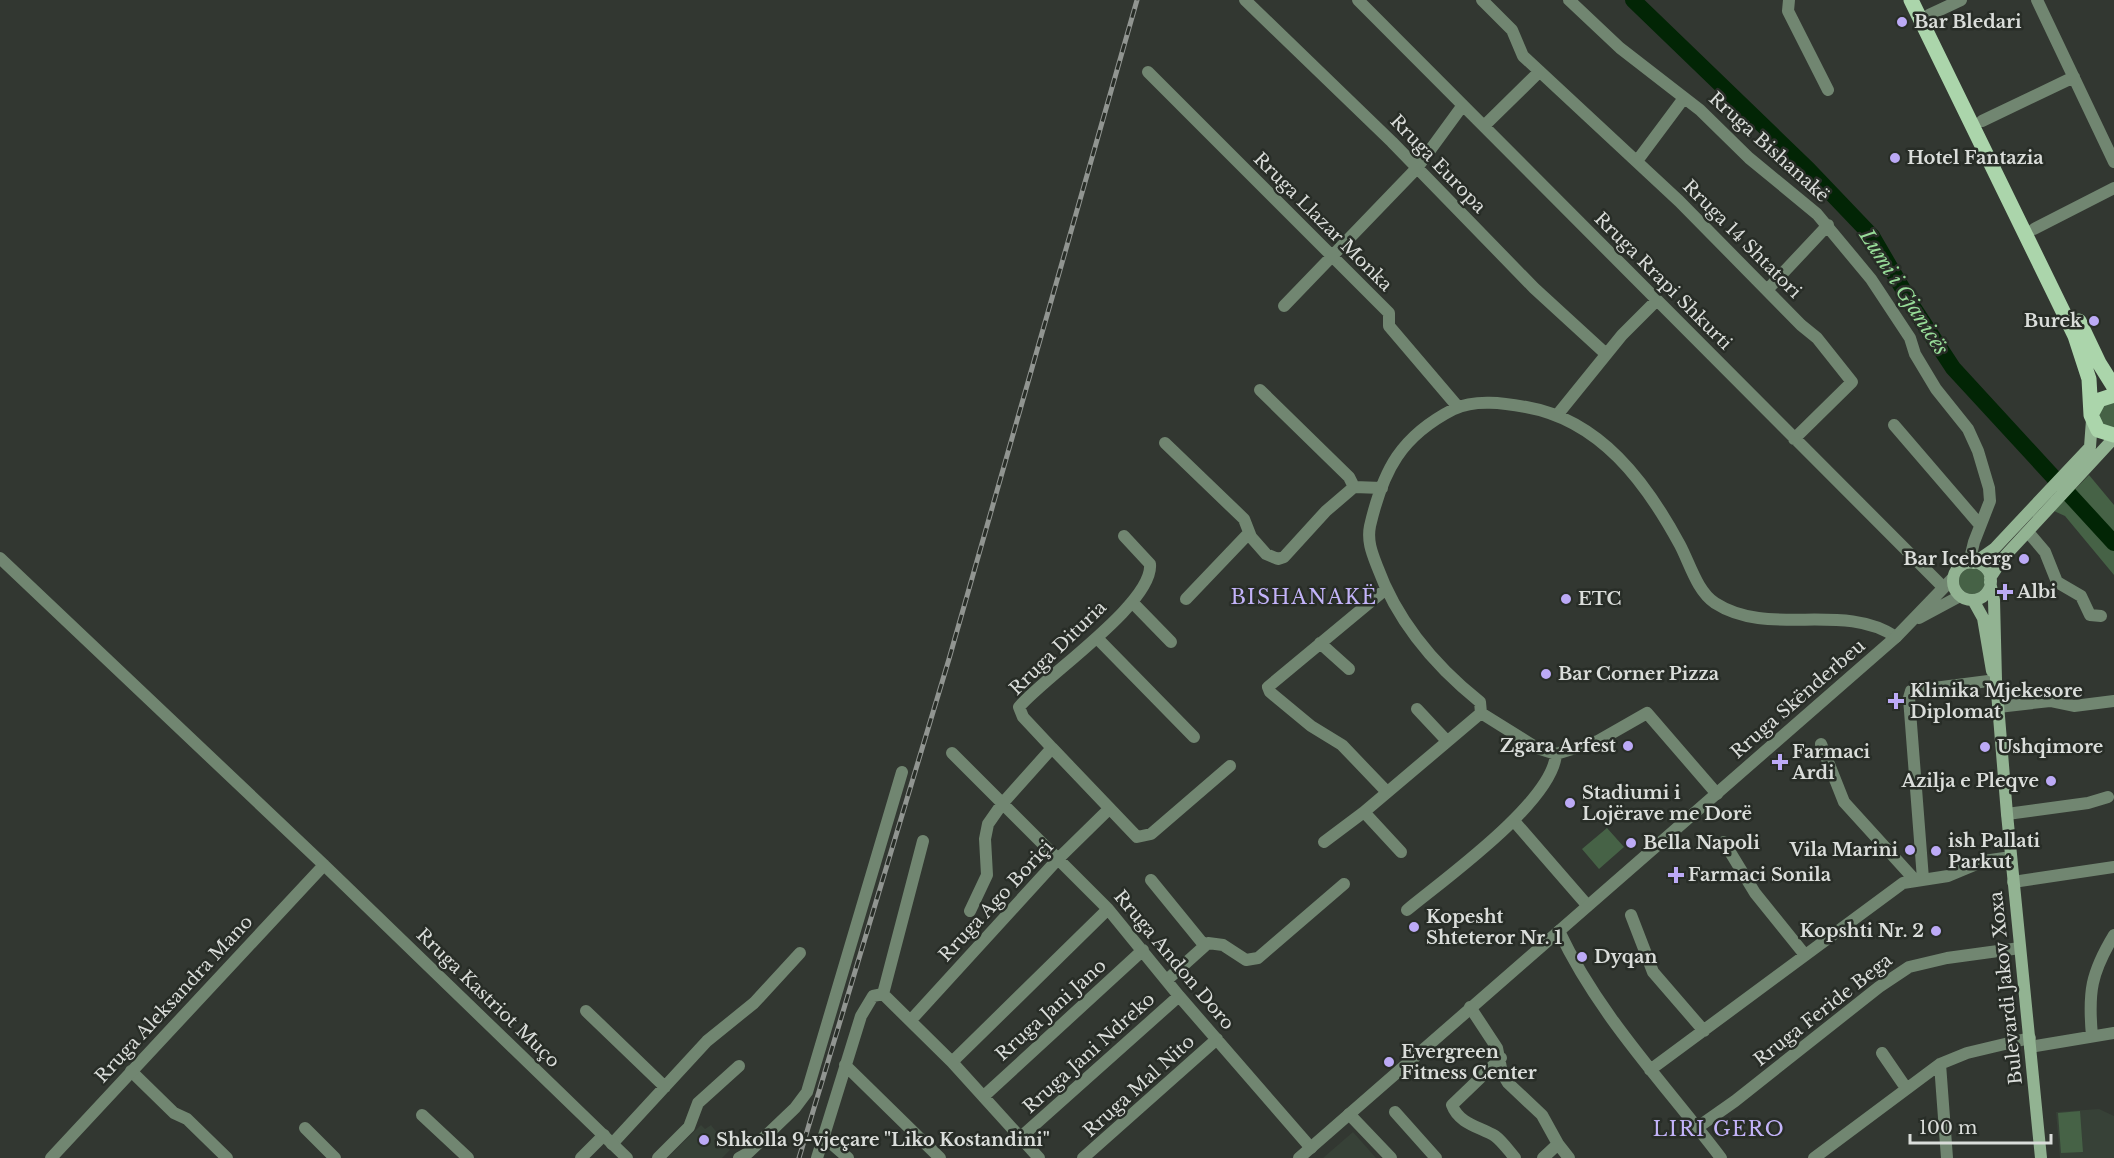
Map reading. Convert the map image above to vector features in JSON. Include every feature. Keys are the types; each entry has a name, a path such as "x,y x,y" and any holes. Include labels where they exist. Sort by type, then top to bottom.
{"main road":[{"path":"1911,0 2075,336 2089,379 2092,417 2090,447 2076,472"},
{"path":"1922,0 2099,363 2114,387"},
{"path":"2114,395 2097,402 2092,417 2100,432 2114,436"},
{"path":"2052,498 2028,532 1996,566 1985,594 1973,600 1960,596 1955,590 1953,578 1959,568 1972,563 1994,549 2052,498 2114,436"},
{"path":"1972,563 1983,566 1990,580"},
{"name":"Bulevardi Jakov Xoxa","path":"1990,580 2007,814 2041,1158"},
{"name":"Bulevardi Jakov Xoxa","path":"1973,600 1983,618 1990,666 1996,680"}],"street":[{"name":"Rruga Europa","path":"1245,0 1417,168 1534,288 1606,354"},
{"name":"Rruga Rrapi Shkurti","path":"1358,0 1943,587"},
{"name":"Rruga 14 Shtatori","path":"1482,0 1517,38 1519,51 1539,72 1637,161 1817,338 1852,382 1794,439"},
{"name":"Rruga Bishanakë","path":"1569,0 1620,48 1707,116 1749,158 1785,186 1828,225 1887,302 1910,338 1916,354 1936,389 1971,435 1989,489 1990,501 1980,525 1972,563"},
{"path":"1789,0 1788,10 1828,90"},
{"path":"1929,15 1961,0"},
{"path":"2037,0 2114,162"},
{"name":"Rruga Llazar Monka","path":"1148,72 1389,313 1389,326 1458,407"},
{"path":"1484,126 1539,72"},
{"path":"1982,121 2074,77"},
{"name":"Rruga Bishanakë","path":"1637,161 1684,98"},
{"path":"1284,306 1417,168 1463,105"},
{"path":"2034,229 2114,188"},
{"name":"Rruga Bishanakë","path":"1767,290 1828,225"},
{"path":"1558,414 1606,354 1657,300"},
{"path":"1260,390 1349,477 1354,487"},
{"path":"1481,713 1480,702 1459,685 1427,651 1386,589 1368,537 1382,488 1393,461 1407,442 1458,407 1468,405 1507,405 1558,414 1593,435 1620,458 1640,481 1674,535 1704,594 1715,603 1733,612 1762,619 1860,623 1884,630 1896,637"},
{"path":"1894,425 1980,525"},
{"path":"1165,443 1244,519 1249,533 1266,554 1278,559 1284,557 1326,511 1354,487 1382,488"},
{"path":"2028,532 2045,552 2057,582 2080,596 2090,615 2101,616"},
{"path":"1186,599 1249,533"},
{"name":"Rruga Dituria","path":"1052,748 1023,717 1019,707 1098,638 1131,602 1148,579 1150,564 1124,537"},
{"name":"Rruga Kastriot Muço","path":"0,558 324,865 627,1158"},
{"name":"Rruga Skënderbeu","path":"1299,1158 1913,622 1953,578"},
{"path":"1386,589 1270,685 1268,690 1311,726 1342,745 1387,792"},
{"path":"1913,622 1960,596"},
{"name":"Rruga Dituria","path":"1131,602 1171,642"},
{"path":"1098,638 1194,737"},
{"path":"1320,643 1349,669"},
{"path":"1919,879 1909,698 1911,691 1996,680"},
{"path":"1998,707 2050,701 2074,705 2114,701"},
{"path":"1417,710 1447,741"},
{"path":"1324,842 1364,812 1481,713"},
{"path":"1481,713 1537,748 1556,754 1598,741 1647,713 1717,794"},
{"path":"1821,744 1844,802 1919,879"},
{"path":"970,911 987,875 986,830 1002,804 1052,748 1129,832 1137,837 1144,837 1230,766"},
{"name":"Rruga Andon Doro","path":"952,753 1108,909 1168,979 1179,996 1311,1148"},
{"path":"1407,910 1514,821 1551,771 1556,754"},
{"path":"739,1158 748,1153 795,1108 807,1092 902,772"},
{"path":"2007,814 2088,803 2108,797"},
{"name":"Rruga Ago Boriçi","path":"910,1020 1058,859 1109,809"},
{"path":"1364,812 1401,852"},
{"path":"1514,821 1587,905"},
{"path":"883,994 923,841"},
{"path":"1724,842 1755,893 1805,955"},
{"path":"1650,1070 1903,883 1948,876 1984,861 2012,857"},
{"name":"Rruga Aleksandra Mano","path":"51,1158 324,865"},
{"path":"2013,882 2114,867"},
{"path":"1151,880 1203,945"},
{"path":"1168,979 1203,945 1215,942 1245,960 1258,958 1344,884"},
{"path":"952,1062 1108,909"},
{"path":"1632,915 1653,972 1704,1031"},
{"path":"1559,931 1590,988 1650,1070 1698,1127 1720,1158"},
{"path":"2092,1036 2090,1007 2093,976 2097,961 2114,935"},
{"name":"Rruga Feride Bega","path":"1698,1127 1735,1101 1879,987 1909,967 1947,958 2020,948"},
{"name":"Rruga Jani Jano","path":"984,1096 1143,950"},
{"path":"580,1158 608,1140 665,1087 707,1041 754,1003 800,953"},
{"path":"883,994 952,1062 1022,1136 1039,1158"},
{"path":"817,1158 866,1004 873,996 883,994"},
{"name":"Rruga Jani Ndreko","path":"1022,1136 1179,996"},
{"path":"1470,1007 1497,1048 1501,1058 1502,1072 1508,1083 1542,1115 1558,1144 1569,1158"},
{"path":"586,1011 665,1087"},
{"path":"1814,1158 1940,1064 1967,1053 2114,1033"},
{"name":"Rruga Mal Nito","path":"1083,1158 1217,1039"},
{"path":"1882,1053 1906,1088"},
{"path":"1501,1058 1452,1105 1454,1111 1474,1128 1495,1137 1515,1158"},
{"path":"1940,1064 1944,1157"},
{"path":"845,1065 940,1158"},
{"path":"658,1158 689,1127 698,1103 739,1066"},
{"path":"131,1071 174,1113 187,1119 227,1158"},
{"path":"1395,1112 1436,1158"},
{"path":"1349,1114 1391,1158"},
{"path":"422,1115 468,1158"},
{"path":"304,1128 335,1158"},
{"path":"824,1137 848,1158"},
{"path":"1543,1158 1558,1144"}],"shaded area":[{"path":"2099,1109 2114,1116 2114,1158 2060,1158 2056,1112"},
{"name":"Shkolla 9-vjeçare \"Liko Kostandini\"","path":"701,1125 705,1129 711,1125 730,1150 722,1158 667,1158"},
{"path":"1353,1132 1376,1158 1323,1158"}],"green space":[{"path":"2114,401 2114,428 2104,426 2099,418 2101,406"},
{"path":"2089,475 2114,505 2114,575 2065,516 2054,511"},
{"path":"1972,568 1982,571 1985,581 1982,591 1972,594 1962,591 1959,581 1962,571"},
{"path":"1607,828 1624,847 1599,869 1582,849"},
{"path":"2080,1111 2083,1152 2061,1153 2058,1113"}],"waterway":[{"name":"Lumi i Gjanicës","path":"1633,0 1808,169 1872,236 1915,310 1953,368 2114,543"}],"railway":[{"path":"799,1158 949,659 1137,0"}],"place":[{"name":"Bar Bledari","path":"1902,22"},
{"name":"Hotel Fantazia","path":"1895,158"},
{"name":"Burek","path":"2094,321"},
{"name":"Bar Iceberg","path":"2024,559"},
{"name":"Albi","path":"2005,592"},
{"name":"ETC","path":"1566,599"},
{"name":"Bar Corner Pizza","path":"1546,674"},
{"name":"Klinika Mjekesore Diplomat","path":"1896,701"},
{"name":"Zgara Arfest","path":"1628,746"},
{"name":"Ushqimore","path":"1985,747"},
{"name":"Farmaci Ardi","path":"1780,762"},
{"name":"Azilja e Pleqve","path":"2051,781"},
{"name":"Stadiumi i Lojërave me Dorë","path":"1570,803"},
{"name":"Bella Napoli","path":"1631,843"},
{"name":"Vila Marini","path":"1910,850"},
{"name":"ish Pallati Parkut","path":"1936,851"},
{"name":"Farmaci Sonila","path":"1676,875"},
{"name":"Kopesht Shteteror Nr. 1","path":"1414,927"},
{"name":"Kopshti Nr. 2","path":"1936,931"},
{"name":"Dyqan","path":"1582,957"},
{"name":"Evergreen Fitness Center","path":"1389,1062"},
{"name":"Shkolla 9-vjeçare \"Liko Kostandini\"","path":"704,1140"}],"district":[{"name":"BISHANAKË","path":"1304,597"},
{"name":"LIRI GERO","path":"1719,1129"}]}
